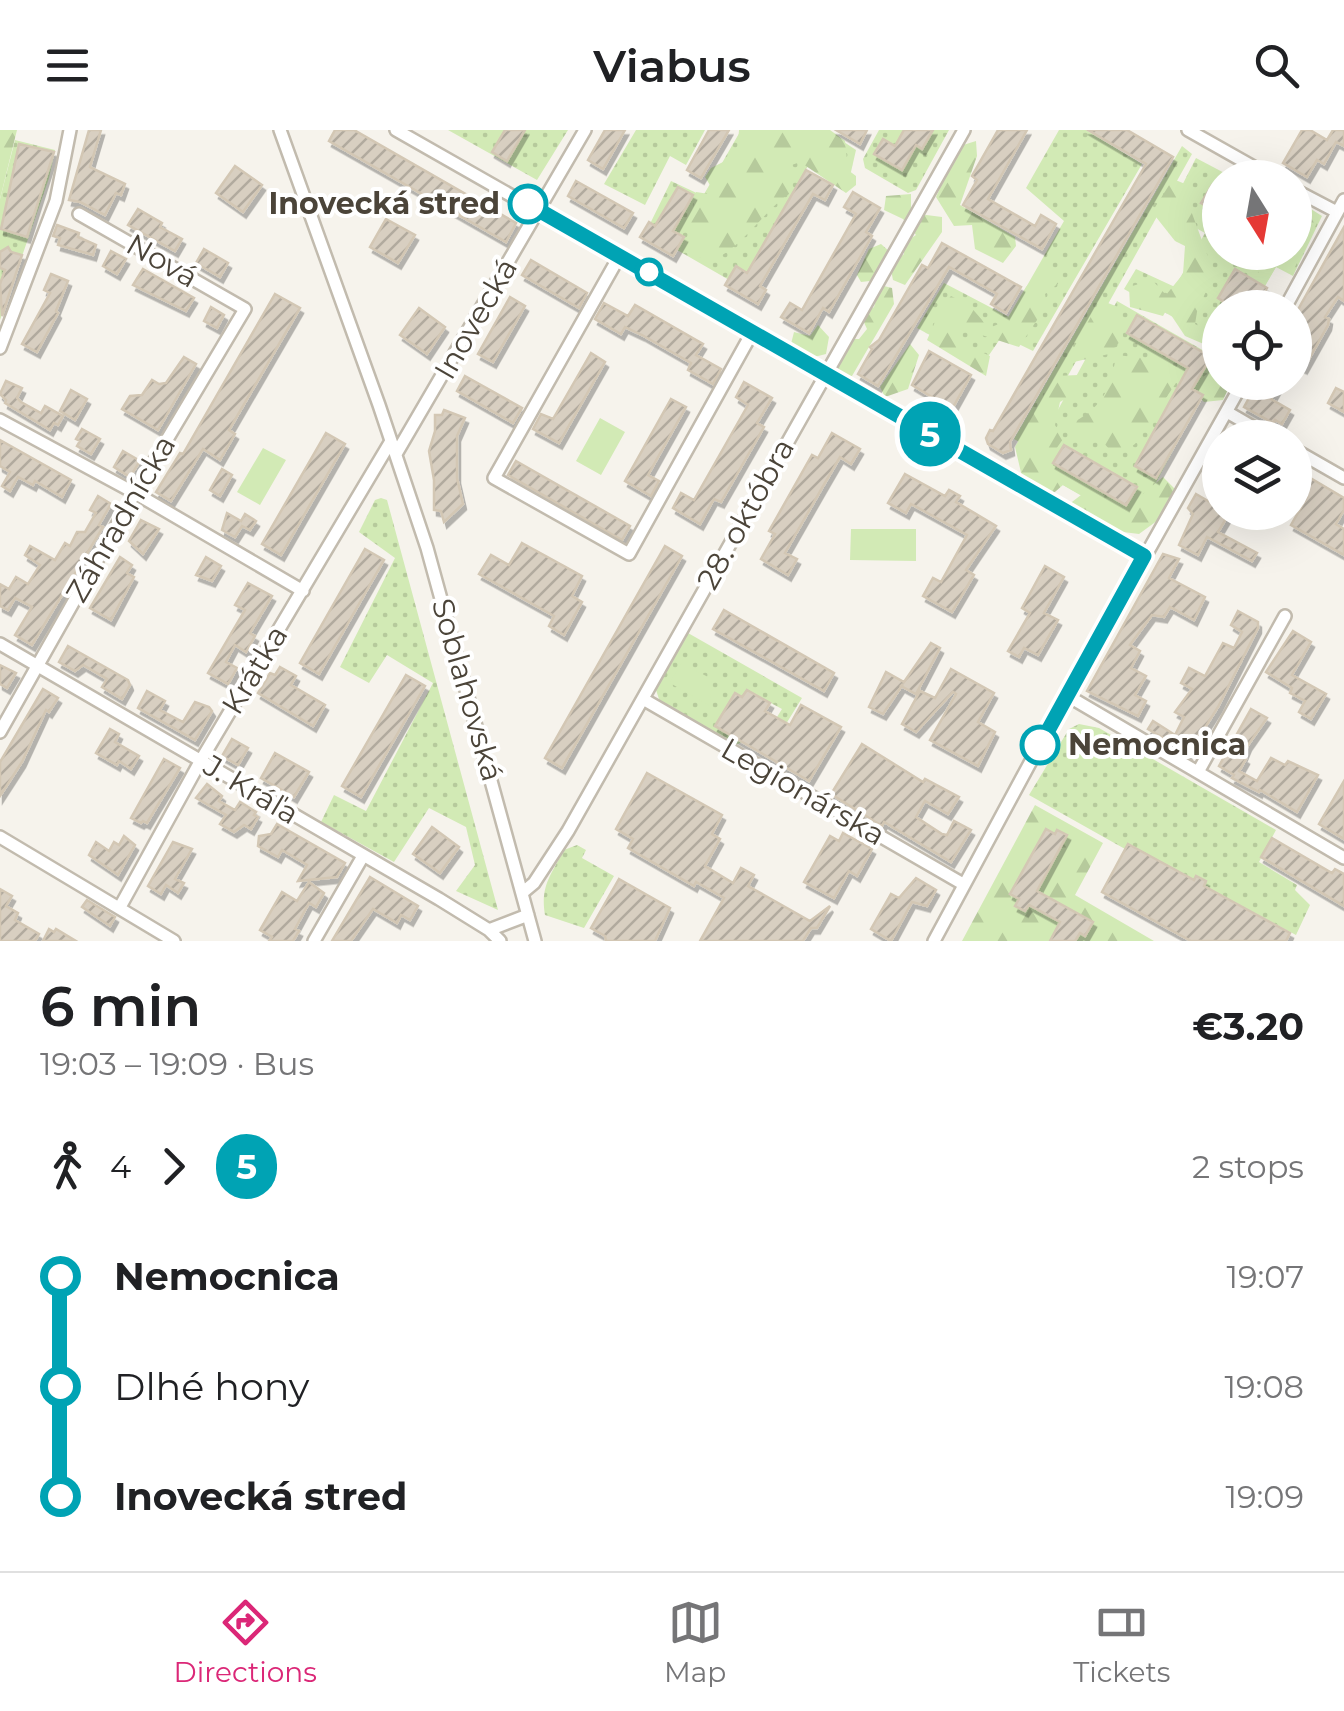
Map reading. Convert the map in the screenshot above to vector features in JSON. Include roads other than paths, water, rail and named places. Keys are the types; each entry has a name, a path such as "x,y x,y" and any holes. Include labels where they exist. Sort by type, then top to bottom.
{"street":[{"path":"0,348 56,201 70,130"},
{"name":"Soblahovská","path":"280,130 396,454 460,662 535,941"},
{"path":"396,130 1144,556"},
{"name":"Inovecká","path":"396,454 585,130"},
{"name":"28. októbra","path":"522,893 534,883 568,831 964,130"},
{"path":"1193,131 1242,160"},
{"path":"1312,199 1337,212"},
{"path":"1295,290 1344,200"},
{"name":"Nová","path":"79,214 246,309"},
{"path":"620,255 494,478 630,554 753,331"},
{"name":"Záhradnícka","path":"0,732 135,493 246,309"},
{"path":"934,941 1233,400"},
{"path":"1227,412 1241,420"},
{"path":"0,420 303,591 391,441"},
{"path":"1312,460 1344,478"},
{"name":"Krátka","path":"120,906 201,760 303,591"},
{"path":"1198,772 1285,616"},
{"name":"J. Kráľa","path":"0,644 489,930 500,941"},
{"path":"1068,696 1344,858"},
{"name":"Legionárska","path":"643,699 964,884"},
{"path":"0,838 174,941"},
{"path":"314,941 363,856"},
{"path":"489,930 528,915"}],"place":[{"name":"Inovecká stred","path":"528,204"},
{"name":"Nemocnica","path":"1040,745"}]}
